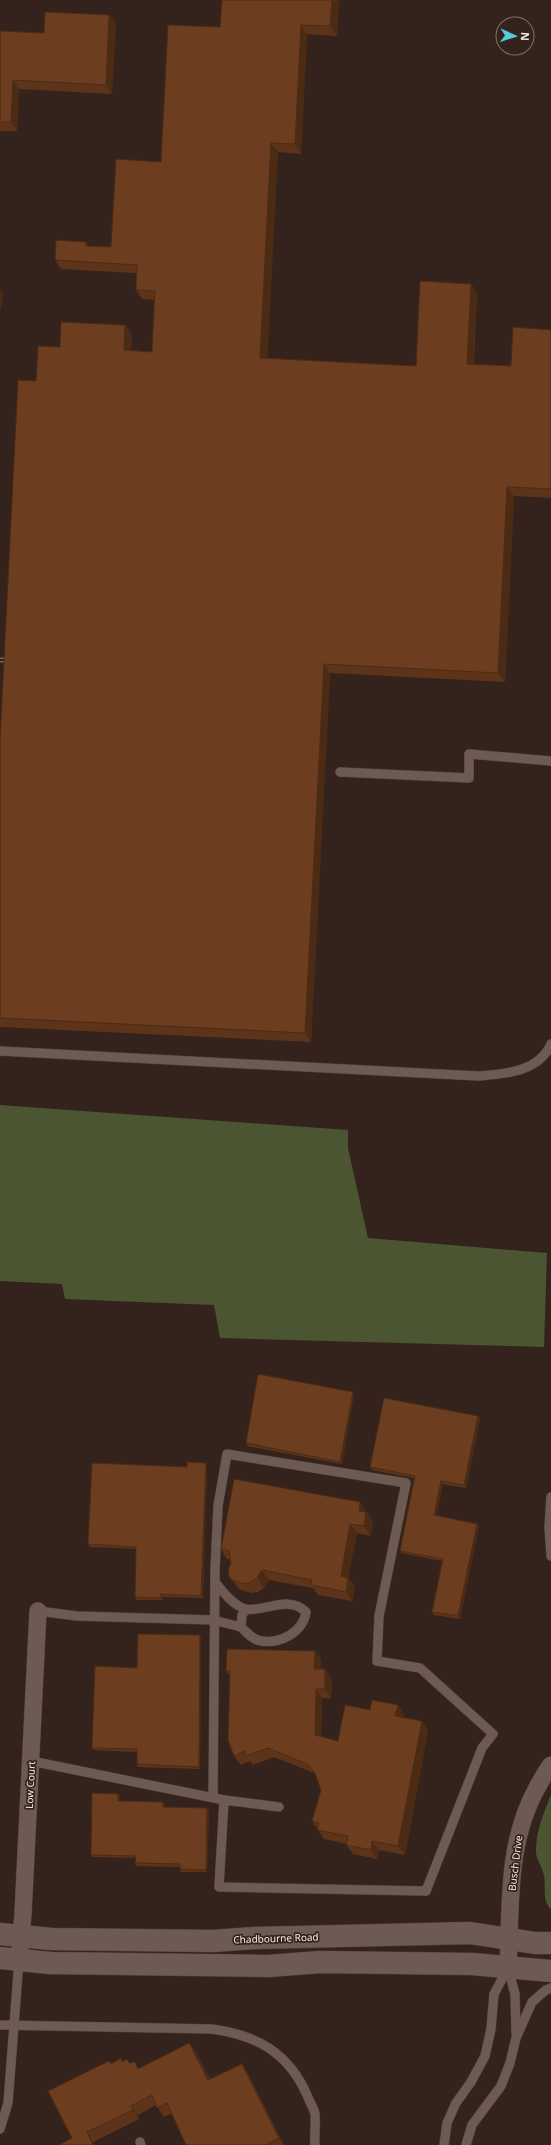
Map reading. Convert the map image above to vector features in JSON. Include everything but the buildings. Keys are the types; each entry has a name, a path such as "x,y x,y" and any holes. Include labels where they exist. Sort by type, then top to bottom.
{"main road":[{"name":"Chadbourne Road","path":"11,1935 51,1939 213,1941 254,1938 470,1933 551,1943"},
{"path":"9,1959 50,1963 268,1966 320,1962 438,1963 472,1964 551,1971"}],"street":[{"name":"Low Court","path":"9,1959 31,1761 38,1611"},
{"name":"Busch Drive","path":"508,1968 512,1871 516,1838 528,1804 551,1765"}],"lane":[{"path":"340,772 469,778 470,754 551,761"},
{"path":"0,1051 478,1076 511,1073 534,1063 548,1055 551,1044"},
{"path":"213,1798 213,1620 218,1506 227,1454 406,1483 379,1616 378,1661 420,1668 493,1734 482,1748 426,1891 219,1887 224,1800"},
{"path":"551,1497 549,1527 551,1556"},
{"path":"38,1611 84,1616 213,1620 241,1627 253,1638 261,1641 276,1640 298,1630 305,1619 306,1612 301,1607 290,1604 246,1609 227,1597 215,1582"},
{"path":"241,1627 242,1615 246,1609"},
{"path":"31,1761 213,1798 279,1807"},
{"path":"0,2129 8,2103 14,2025 9,1959"},
{"path":"508,1968 515,1994 516,2038"},
{"path":"444,2145 447,2123 456,2103 472,2082 485,2056 491,2029 494,1994 508,1968"},
{"path":"466,2145 472,2125 501,2086 510,2063 516,2038 532,2002 546,1990 551,1988"},
{"path":"0,2025 212,2029 236,2032 252,2038 272,2049 288,2064 301,2083 315,2113 315,2145"}],"green space":[{"path":"0,1105 348,1130 348,1148 368,1238 547,1253 544,1347 220,1338 214,1305 65,1299 62,1284 0,1281"},
{"path":"551,1795 551,1909 546,1902 544,1876 536,1853 536,1843 543,1815"}],"railway":[{"path":"0,660 10,660"}]}
